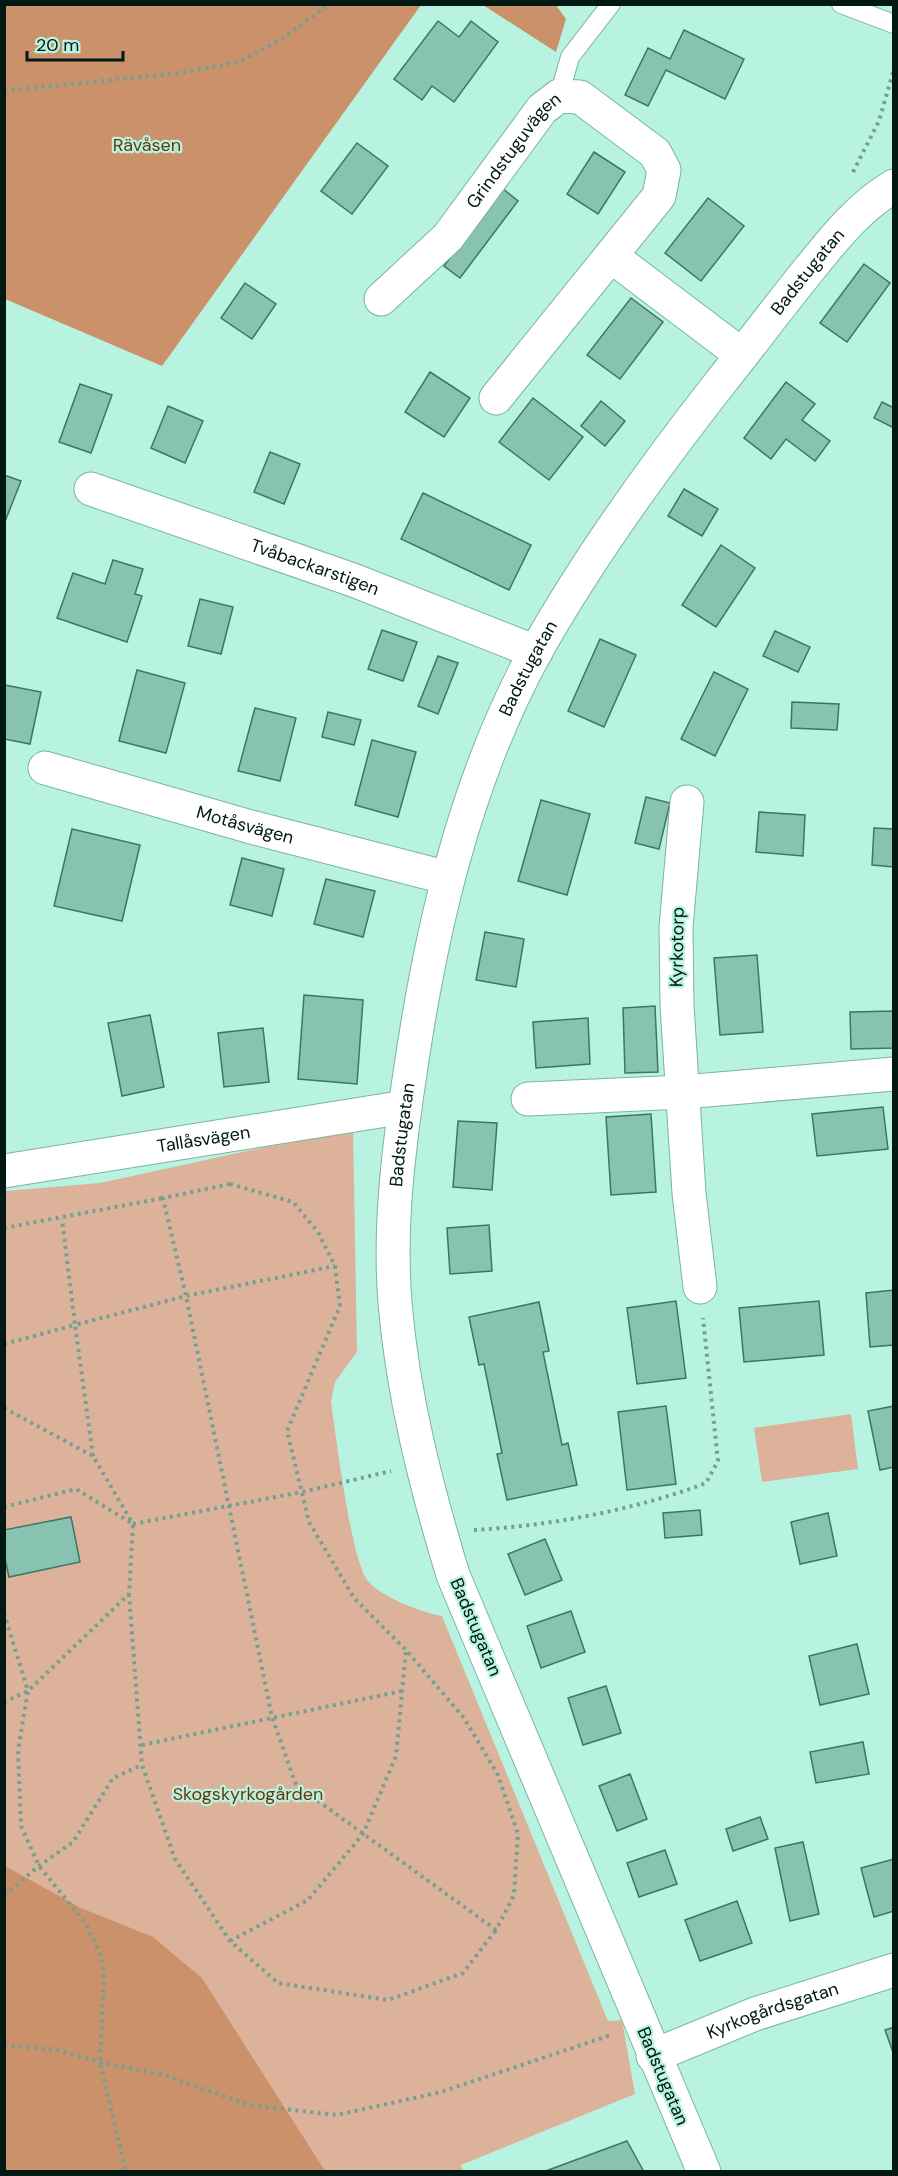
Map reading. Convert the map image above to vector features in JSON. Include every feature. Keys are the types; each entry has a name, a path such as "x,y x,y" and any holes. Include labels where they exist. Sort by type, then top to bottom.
{"street":[{"name":"Grindstuguvägen","path":"381,299 448,237 542,109 559,96 580,97 655,153 664,170 658,196 496,398"},
{"name":"Badstugatan","path":"704,2172 653,2056 500,1682 453,1575 436,1520 408,1409 395,1302 392,1214 420,1000 448,878 487,756 536,652 641,488 772,314 850,219 875,198 894,186"},
{"path":"612,256 742,355"},
{"name":"Tvåbackarstigen","path":"91,489 353,580 536,652"},
{"name":"Motåsvägen","path":"45,768 251,827 448,878"},
{"name":"Kyrkotorp","path":"687,802 676,927 677,1005 689,1193 700,1287"},
{"path":"528,1099 684,1092 894,1074"},
{"name":"Tallåsvägen","path":"4,1171 405,1107"},
{"name":"Kyrkogårdsgatan","path":"653,2056 755,2013 894,1970"}],"lane":[{"path":"559,96 570,57 611,4"},
{"path":"841,4 894,24"}],"path":[{"path":"4,91 180,73 239,62 281,39 330,4"},
{"path":"848,179 879,121 894,69"},
{"path":"4,1228 62,1219 231,1184 293,1202 318,1232 335,1266 340,1306 287,1431 309,1522 354,1598 406,1650 464,1718 498,1775 518,1834 514,1895 496,1930 463,1973 388,2000 279,1983 230,1941 175,1859 142,1765 129,1594 133,1524 93,1456 62,1219"},
{"path":"163,1198 186,1296 272,1717 296,1785 496,1930"},
{"path":"4,1344 186,1296 335,1266"},
{"path":"436,1520 457,1515 474,1530 578,1517 670,1496 706,1483 718,1461 700,1287"},
{"path":"4,1408 93,1456"},
{"path":"4,1507 76,1489 133,1524 302,1492 394,1470"},
{"path":"4,1702 28,1691 129,1594"},
{"path":"4,1613 28,1691 18,1750 21,1826 39,1866 86,1924 101,1956 104,1978 100,2062 126,2172"},
{"path":"230,1941 308,1900 363,1834 396,1756 406,1650"},
{"path":"142,1744 402,1691"},
{"path":"4,1895 73,1842 113,1778 142,1765"},
{"path":"4,2046 53,2049 100,2062 168,2076 249,2105 338,2115 441,2092 620,2032"}],"green space":[{"name":"Rävåsen","path":"5,4 421,5 162,366 5,299"},
{"path":"483,5 556,5 566,19 556,52"},
{"name":"Skogskyrkogården","path":"353,1128 357,1352 335,1382 331,1402 345,1496 356,1549 362,1569 374,1587 424,1612 442,1616 608,2021 622,2020 635,2094 461,2165 463,2171 5,2172 5,1191 100,1183"},
{"path":"851,1414 858,1469 762,1482 754,1428"},
{"path":"5,1866 81,1908 153,1937 202,1978 325,2171 5,2171"}],"building":[{"path":"438,21 459,37 471,21 498,42 454,102 432,86 422,100 394,79"},
{"path":"684,30 744,59 725,99 666,70 648,106 625,95 648,48 670,59"},
{"path":"357,143 388,166 352,214 321,191"},
{"path":"594,152 625,172 598,214 567,194"},
{"path":"502,188 518,201 460,278 444,266"},
{"path":"708,198 744,226 701,281 665,253"},
{"path":"864,264 890,283 847,342 820,323"},
{"path":"245,283 276,304 252,339 221,318"},
{"path":"631,298 663,322 620,379 587,355"},
{"path":"430,372 470,398 444,437 405,412"},
{"path":"786,382 815,404 802,420 830,441 815,461 786,439 771,459 744,438"},
{"path":"80,384 112,395 91,453 59,442"},
{"path":"533,398 583,437 549,480 499,442"},
{"path":"601,401 625,421 605,446 581,426"},
{"path":"882,402 894,408 894,428 874,418"},
{"path":"168,406 203,421 185,463 151,448"},
{"path":"270,452 300,464 284,504 254,492"},
{"path":"4,475 21,481 4,524"},
{"path":"684,489 718,509 702,536 668,516"},
{"path":"423,493 531,545 509,590 401,539"},
{"path":"721,545 755,568 716,627 682,605"},
{"path":"113,560 143,569 135,594 142,596 127,642 57,618 73,573 105,584"},
{"path":"200,599 233,607 221,654 188,646"},
{"path":"382,630 417,642 403,681 368,669"},
{"path":"775,631 810,647 798,672 763,656"},
{"path":"600,639 636,655 604,727 568,711"},
{"path":"438,656 458,663 438,714 418,706"},
{"path":"137,670 185,683 166,753 119,741"},
{"path":"714,672 748,689 715,756 681,739"},
{"path":"5,685 41,692 30,744 4,739"},
{"path":"792,702 839,704 837,730 791,728"},
{"path":"255,708 296,718 280,781 238,771"},
{"path":"328,712 361,720 354,745 322,737"},
{"path":"372,740 416,752 398,817 355,805"},
{"path":"646,797 670,803 659,849 635,843"},
{"path":"541,800 590,814 567,895 518,881"},
{"path":"759,812 805,815 803,856 756,852"},
{"path":"874,828 894,829 894,867 872,865"},
{"path":"72,829 140,845 122,921 54,906"},
{"path":"242,858 284,869 272,916 230,905"},
{"path":"326,879 375,891 363,937 314,924"},
{"path":"485,932 524,939 516,987 476,980"},
{"path":"757,955 763,1032 720,1035 714,958"},
{"path":"304,995 363,1000 357,1084 298,1079"},
{"path":"655,1006 658,1072 625,1073 623,1008"},
{"path":"894,1011 894,1048 851,1049 850,1012"},
{"path":"150,1015 164,1087 122,1096 108,1023"},
{"path":"588,1018 590,1064 536,1068 533,1022"},
{"path":"263,1028 269,1082 224,1087 218,1033"},
{"path":"883,1107 888,1149 817,1156 812,1114"},
{"path":"651,1114 656,1192 611,1195 606,1117"},
{"path":"458,1121 497,1123 492,1190 453,1187"},
{"path":"489,1225 492,1271 450,1274 447,1228"},
{"path":"894,1290 894,1345 870,1347 866,1293"},
{"path":"676,1301 686,1378 637,1384 627,1308"},
{"path":"819,1301 824,1355 744,1362 739,1308"},
{"path":"539,1302 549,1351 543,1352 562,1445 568,1443 577,1485 507,1500 497,1454 502,1453 484,1364 479,1365 469,1317"},
{"path":"666,1406 676,1484 627,1490 618,1412"},
{"path":"894,1406 894,1467 880,1470 868,1411"},
{"path":"700,1510 702,1535 665,1538 663,1513"},
{"path":"828,1513 837,1556 800,1564 791,1522"},
{"path":"71,1517 80,1562 9,1577 4,1555 4,1530"},
{"path":"545,1539 562,1580 525,1595 508,1554"},
{"path":"571,1611 585,1652 541,1668 527,1626"},
{"path":"857,1644 869,1694 820,1705 809,1656"},
{"path":"606,1686 621,1733 583,1745 568,1698"},
{"path":"863,1742 869,1774 816,1783 810,1752"},
{"path":"630,1774 647,1819 617,1831 599,1786"},
{"path":"760,1817 768,1839 733,1851 726,1829"},
{"path":"803,1842 819,1914 790,1921 775,1848"},
{"path":"665,1850 677,1884 639,1897 627,1863"},
{"path":"894,1859 894,1911 874,1917 861,1868"},
{"path":"737,1901 752,1943 700,1961 685,1920"},
{"path":"894,2027 894,2055 885,2030"},
{"path":"627,2141 644,2172 543,2172"}]}
